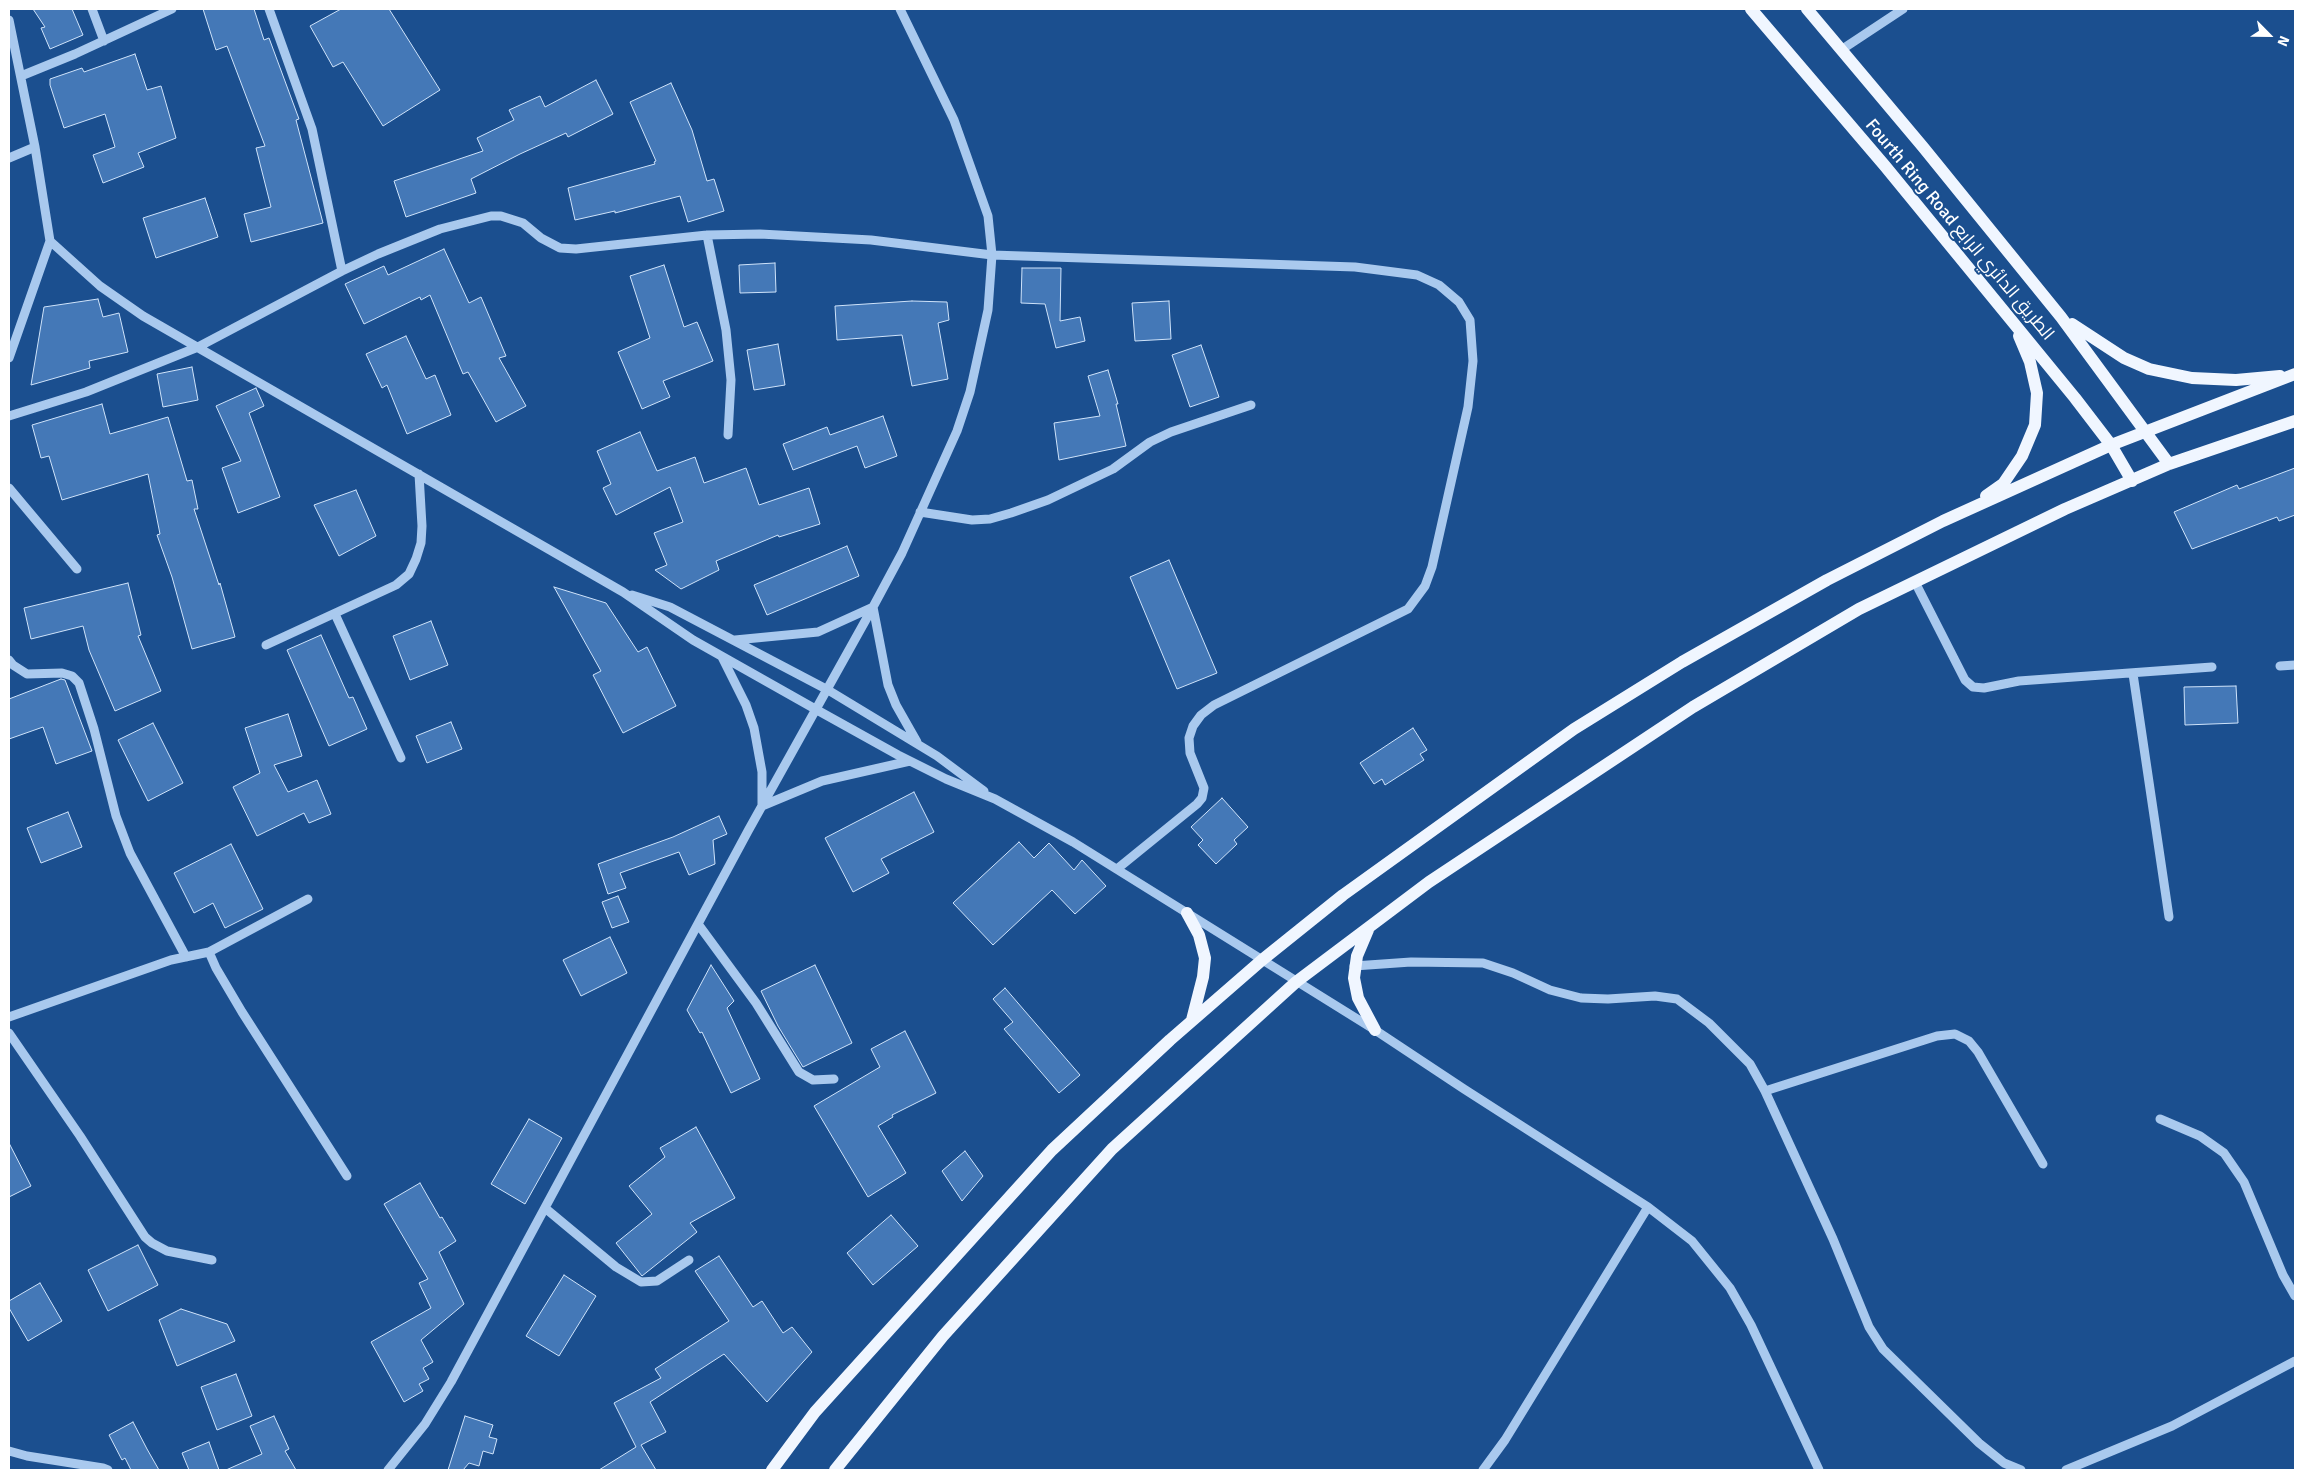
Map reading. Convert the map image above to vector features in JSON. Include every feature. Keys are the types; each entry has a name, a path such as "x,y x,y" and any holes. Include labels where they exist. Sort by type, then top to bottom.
{"main road":[{"name":"Fourth Ring Road الطريق الدائري الرابع","path":"1751,9 1885,166 2013,322 2112,445 2132,481"},
{"name":"Fourth Ring Road الطريق الدائري الرابع","path":"1807,9 2061,317 2147,431 2169,464"},
{"path":"2061,317 2124,358 2149,369 2192,378 2227,379 2295,374"},
{"path":"1943,521 2003,484 2022,456 2035,425 2037,393 2030,362 2013,322"},
{"path":"772,1470 815,1412 1052,1150 1192,1020 1262,960 1343,895 1574,729 1682,662 1827,580 1943,521 2112,445 2295,374"},
{"path":"835,1470 943,1336 1112,1149 1296,982 1368,930 1429,882 1693,707 1859,609 2065,509 2169,464 2295,421"},
{"path":"1187,913 1199,935 1205,958 1203,977 1192,1020"},
{"path":"1368,930 1354,966 1358,998 1375,1030"}],"street":[{"path":"92,9 104,41"},
{"path":"21,76 104,41 172,9"},
{"path":"269,9 312,129 342,271"},
{"path":"388,1470 425,1424 451,1382 762,806 873,607 920,512 957,430 970,392 988,310 992,255 988,216 962,142 932,71 900,9"},
{"path":"1841,50 1903,9"},
{"path":"9,20 35,147 50,241 9,358"},
{"path":"9,158 35,147"},
{"path":"9,416 93,389 198,347 342,271 440,229 491,216 501,216 524,223 541,238 560,248 592,248 707,236 760,234 871,240 992,255 1354,267 1417,274 1439,285 1459,302 1470,320 1474,361 1468,407 1432,567 1425,586 1408,609 1214,705 1201,715 1193,726 1189,738 1190,753 1204,788 1202,798 1117,869"},
{"path":"707,236 726,330 731,380 728,435"},
{"path":"50,241 118,300 623,592 670,625 817,710 910,761 995,799 1073,842 1375,1030 1464,1090 1648,1207 1692,1241 1730,1288 1751,1325 1819,1470"},
{"path":"920,512 972,520 1011,513 1048,500 1106,472 1150,442 1170,432 1252,405"},
{"path":"266,645 396,585 408,574 416,559 421,543 419,474"},
{"path":"9,488 77,570"},
{"path":"1915,582 1965,680 1973,687 1984,688 2019,681 2212,667"},
{"path":"623,592 670,607 828,690 918,744 995,799"},
{"path":"734,640 818,632 873,607"},
{"path":"873,607 888,685 896,705 918,744"},
{"path":"335,614 401,758"},
{"path":"722,656 746,705 754,728 762,772 762,806"},
{"path":"9,660 12,665 27,674 62,673 72,676 79,683 94,729 116,816 130,853 186,957"},
{"path":"2280,666 2295,666"},
{"path":"2133,674 2169,917"},
{"path":"762,806 822,781 910,761"},
{"path":"9,1017 171,960 210,952 308,899"},
{"path":"698,924 756,1003 799,1072 813,1080 834,1080"},
{"path":"210,952 216,968 242,1012 347,1176"},
{"path":"1354,966 1411,962 1483,963 1514,973 1550,990 1581,998 1608,999 1655,996 1677,999 1709,1023 1750,1064 1765,1091 1833,1239 1869,1327 1883,1349 1979,1443 2004,1463 2021,1470"},
{"path":"9,1034 80,1136 145,1237 166,1251 212,1260"},
{"path":"1765,1091 1936,1036 1955,1034 1969,1041 1978,1052 2043,1164"},
{"path":"2160,1119 2200,1136 2224,1153 2244,1182 2283,1275 2295,1296"},
{"path":"1483,1470 1505,1440 1648,1207"},
{"path":"545,1208 616,1267 641,1282 657,1281 689,1260"},
{"path":"2066,1470 2172,1426 2295,1361"},
{"path":"9,1451 108,1470"}],"building":[{"path":"33,9 72,9 83,35 50,49 41,28 45,27"},
{"path":"203,9 254,9 264,40 269,38 299,119 296,120 323,223 251,242 244,214 271,207 256,148 265,146 227,46 216,50"},
{"path":"341,9 389,9 440,90 383,126 343,62 333,67 310,26"},
{"path":"135,54 147,90 161,86 176,138 138,153 144,167 103,183 93,155 115,147 105,114 64,128 50,85 50,79 82,68 84,72"},
{"path":"596,80 613,114 568,137 566,133 520,154 471,179 476,193 406,217 394,181 483,151 477,138 514,120 509,110 540,96 545,107"},
{"path":"671,83 692,130 707,181 714,179 724,211 688,222 680,196 615,213 615,211 575,220 568,188 655,164 654,162 656,161 630,102"},
{"path":"205,198 218,237 156,258 143,218"},
{"path":"444,249 469,303 481,297 506,356 499,358 526,406 496,422 468,372 463,374 430,295 421,300 420,297 364,324 345,284 384,266 388,275"},
{"path":"775,263 776,292 740,293 739,265"},
{"path":"664,265 684,327 697,322 713,361 663,381 670,397 642,409 618,352 650,338 630,276"},
{"path":"1022,268 1061,268 1060,321 1080,317 1085,341 1056,348 1045,304 1021,303"},
{"path":"98,299 103,317 119,313 128,352 89,361 90,368 31,385 44,307"},
{"path":"912,301 947,302 949,320 938,323 948,379 912,386 902,335 837,340 835,306"},
{"path":"1169,301 1171,339 1135,341 1132,303"},
{"path":"406,336 426,379 435,375 451,415 407,434 387,385 382,388 366,354"},
{"path":"778,344 785,385 754,390 747,350"},
{"path":"1201,345 1219,397 1190,407 1172,355"},
{"path":"192,367 198,400 163,407 157,374"},
{"path":"1108,370 1118,404 1116,404 1126,446 1059,460 1054,423 1100,416 1088,376"},
{"path":"256,388 264,406 249,413 280,497 238,513 222,468 241,461 216,406"},
{"path":"102,404 110,434 168,417 187,481 192,480 198,509 194,509 219,585 220,583 235,637 192,649 172,577 157,535 160,534 148,474 62,500 49,456 41,458 32,425"},
{"path":"883,416 897,456 865,468 857,446 793,470 783,444 827,427 830,435"},
{"path":"640,432 657,471 695,457 704,483 746,468 759,505 809,488 820,524 779,537 778,535 716,561 719,570 681,589 655,570 667,565 654,533 683,522 670,487 616,515 603,488 611,484 597,451"},
{"path":"2295,468 2295,515 2279,521 2277,517 2192,549 2174,512 2237,485 2239,489"},
{"path":"356,490 376,536 339,556 314,505"},
{"path":"847,546 859,576 767,615 754,585"},
{"path":"1169,560 1217,673 1177,689 1130,577"},
{"path":"128,583 141,635 138,636 161,691 115,711 89,650 83,626 31,639 24,608"},
{"path":"554,587 606,603 638,652 647,647 676,706 623,733 593,675 601,671"},
{"path":"431,621 448,665 410,680 393,636"},
{"path":"321,635 349,698 353,697 367,729 329,746 287,650"},
{"path":"61,679 65,680 92,751 56,764 43,727 9,739 9,699"},
{"path":"2236,686 2238,723 2185,725 2184,687"},
{"path":"288,714 302,756 274,765 288,792 317,780 331,814 309,823 304,813 257,836 233,787 260,773 245,728"},
{"path":"451,722 462,749 427,763 416,736"},
{"path":"153,723 183,783 148,801 118,740"},
{"path":"1413,728 1427,750 1420,754 1424,760 1385,785 1382,779 1374,784 1360,763"},
{"path":"914,792 934,832 881,859 889,873 853,892 825,838"},
{"path":"1222,798 1248,827 1234,840 1237,844 1216,864 1198,845 1203,840 1191,827"},
{"path":"68,812 82,847 41,863 27,828"},
{"path":"719,816 727,834 713,840 715,864 689,875 679,852 620,873 626,888 608,894 598,864 673,837"},
{"path":"1019,842 1034,858 1049,843 1074,870 1082,860 1106,886 1075,914 1052,890 993,945 953,903"},
{"path":"231,844 263,909 225,928 213,903 194,913 174,873"},
{"path":"618,896 629,922 612,928 602,902"},
{"path":"610,937 627,973 581,996 563,960"},
{"path":"711,965 734,1001 727,1008 760,1079 731,1093 702,1032 700,1033 687,1010"},
{"path":"815,965 852,1043 803,1067 778,1026 761,991"},
{"path":"1005,988 1080,1075 1059,1093 1004,1029 1013,1022 993,999"},
{"path":"905,1031 936,1093 892,1115 893,1117 878,1126 906,1173 868,1197 814,1106 880,1067 871,1049"},
{"path":"529,1119 562,1138 525,1204 491,1184"},
{"path":"696,1127 735,1198 690,1223 697,1232 642,1276 616,1243 652,1214 629,1186 665,1157 660,1148"},
{"path":"9,1143 31,1186 9,1197"},
{"path":"965,1151 983,1176 962,1201 942,1171"},
{"path":"420,1183 456,1241 439,1252 464,1304 421,1340 433,1362 423,1368 429,1379 419,1384 423,1391 404,1402 371,1342 431,1308 419,1283 428,1279 384,1204"},
{"path":"891,1215 918,1246 873,1285 847,1253"},
{"path":"138,1245 158,1285 108,1311 88,1270"},
{"path":"719,1256 753,1307 762,1301 783,1333 792,1327 812,1352 767,1402 724,1354 650,1402 666,1432 641,1445 656,1470 599,1470 636,1447 614,1403 661,1378 655,1369 729,1321 695,1271"},
{"path":"564,1275 596,1296 559,1356 526,1336"},
{"path":"40,1283 62,1321 28,1341 9,1308 9,1301"},
{"path":"181,1309 227,1324 235,1341 177,1366 159,1320"},
{"path":"236,1374 252,1416 217,1430 201,1387"},
{"path":"274,1416 289,1449 285,1451 296,1470 226,1470 262,1454 250,1426"},
{"path":"465,1416 493,1425 489,1437 497,1439 493,1454 483,1451 479,1466 469,1463 463,1470 448,1470"},
{"path":"133,1422 159,1470 131,1470 125,1458 122,1460 109,1435"},
{"path":"209,1442 219,1470 189,1470 182,1453"}]}
